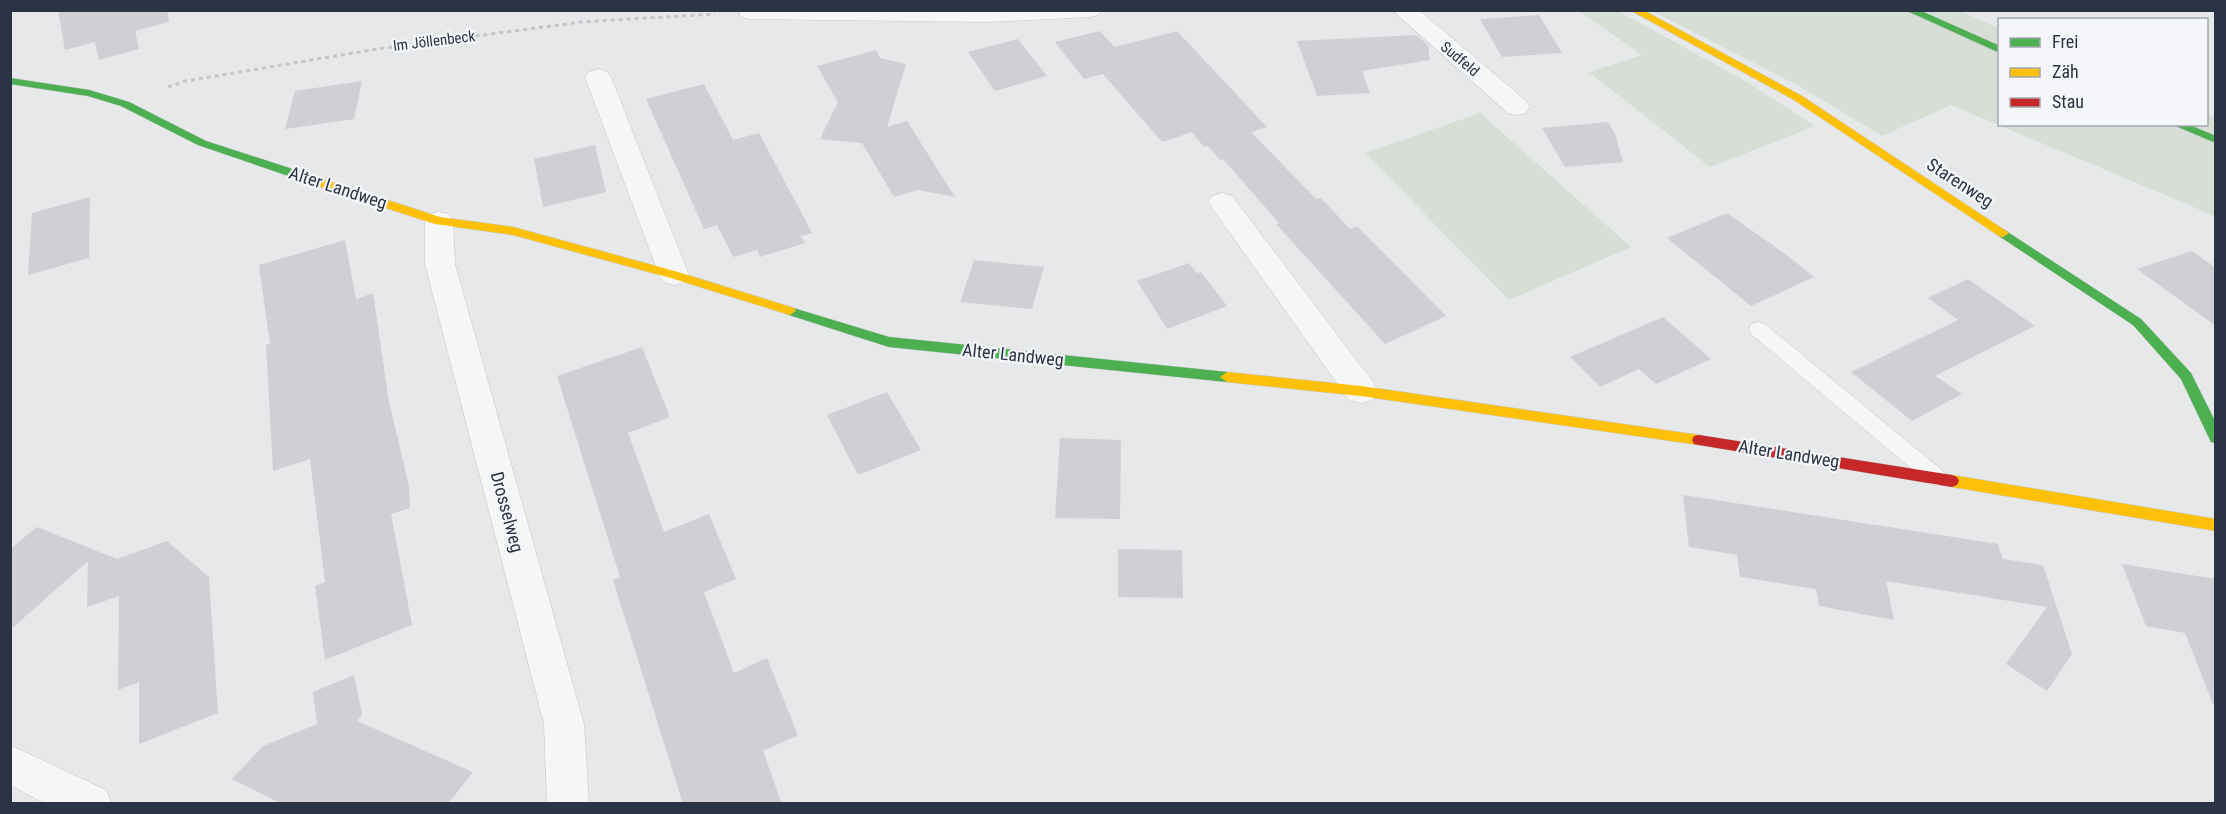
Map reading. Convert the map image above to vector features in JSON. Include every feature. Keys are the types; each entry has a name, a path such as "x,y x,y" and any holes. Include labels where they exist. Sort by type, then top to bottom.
{"street":[{"path":"749,12 987,13 1090,10"},
{"name":"Sudfeld","path":"1404,10 1517,107"},
{"name":"Starenweg","path":"1635,10 1798,98 2137,322 2186,375 2216,438"},
{"path":"1910,10 1998,49"},
{"path":"598,77 674,275"},
{"name":"Alter Landweg","path":"10,81 89,93 124,104 201,143 439,221 513,231 674,275 889,342 1361,391 1743,446 2216,525"},
{"path":"2181,126 2216,140"},
{"path":"1222,202 1361,391"},
{"name":"Drosselweg","path":"439,221 440,264 564,724 568,804"},
{"path":"10,764 91,804"}],"lane":[{"path":"1758,329 1937,478"}],"path":[{"name":"Im Jöllenbeck","path":"124,104 186,81 377,49 581,22 749,12"}],"shaded area":[{"path":"1579,11 1618,11 1747,82 1815,126 1710,167 1589,72 1642,55"},
{"path":"1652,11 1960,11 1998,28 1998,125 1951,105 1882,136 1799,86"},
{"path":"1480,113 1631,247 1509,300 1365,153"},
{"path":"2208,114 2215,118 2215,216 2001,126 2208,126"}],"building":[{"path":"58,10 167,10 169,22 135,31 139,49 99,60 95,42 65,50"},
{"path":"1539,15 1562,53 1502,57 1480,19"},
{"path":"1100,31 1114,47 1177,31 1267,127 1251,132 1316,199 1321,198 1350,229 1357,226 1446,316 1385,344 1276,224 1279,223 1223,159 1220,160 1208,146 1204,147 1192,132 1162,142 1103,74 1084,79 1055,42"},
{"path":"1416,35 1428,45 1430,60 1362,71 1370,93 1317,96 1297,41"},
{"path":"1018,39 1047,76 995,91 968,52"},
{"path":"876,50 880,58 906,64 887,127 907,121 955,197 918,190 894,197 862,143 820,139 838,102 817,66"},
{"path":"362,81 354,119 285,129 295,91"},
{"path":"704,84 733,140 759,133 812,233 801,236 805,243 760,257 757,250 733,257 717,225 704,229 646,99"},
{"path":"1608,122 1615,134 1623,162 1565,167 1542,128"},
{"path":"595,145 606,192 543,207 534,159"},
{"path":"90,197 89,258 28,275 32,213"},
{"path":"1727,213 1814,277 1751,306 1667,238"},
{"path":"345,240 356,299 373,293 389,402 409,486 410,508 391,514 412,625 325,660 315,586 325,582 310,459 273,471 266,345 270,344 259,265"},
{"path":"2192,251 2216,268 2216,326 2137,269"},
{"path":"974,260 1044,267 1032,309 960,302"},
{"path":"1189,263 1197,273 1201,272 1227,306 1167,329 1137,281"},
{"path":"1968,279 2035,326 1935,376 1962,394 1912,421 1851,372 1958,320 1928,298"},
{"path":"1663,317 1711,359 1656,384 1639,369 1600,387 1570,357"},
{"path":"642,347 670,417 628,433 664,532 709,514 736,579 704,592 734,673 767,658 798,735 763,751 782,804 683,804 613,580 620,577 557,376"},
{"path":"887,392 921,450 858,475 827,415"},
{"path":"1060,438 1121,440 1120,519 1055,518"},
{"path":"1683,495 1998,544 2003,559 2043,565 2072,654 2047,691 2006,664 2047,607 1886,581 1894,620 1819,606 1816,589 1740,577 1737,555 1689,547"},
{"path":"37,527 117,559 167,541 209,577 218,713 139,744 139,682 118,690 119,596 87,607 88,561 10,630 10,549"},
{"path":"1118,549 1182,550 1183,598 1118,597"},
{"path":"2122,564 2216,579 2216,703 2213,704 2185,633 2146,626"},
{"path":"354,675 362,714 357,721 473,772 448,804 282,804 232,779 263,746 317,724 313,692"}],"traffic: fast":[{"path":"1910,10 1998,49"},
{"path":"10,81 89,93 125,104 202,143 316,181"},
{"path":"2181,126 2216,140"},
{"path":"2003,233 2137,322 2186,376 2216,438"},
{"path":"790,311 889,342 1227,377"}],"traffic: slow":[{"path":"1635,10 1798,98 2003,233"},
{"path":"316,181 439,221 513,231 674,275 790,311"},
{"path":"1227,377 1361,391 1699,440"},
{"path":"1952,481 2216,525"}],"traffic: jam":[{"path":"1699,440 1952,481"}]}
